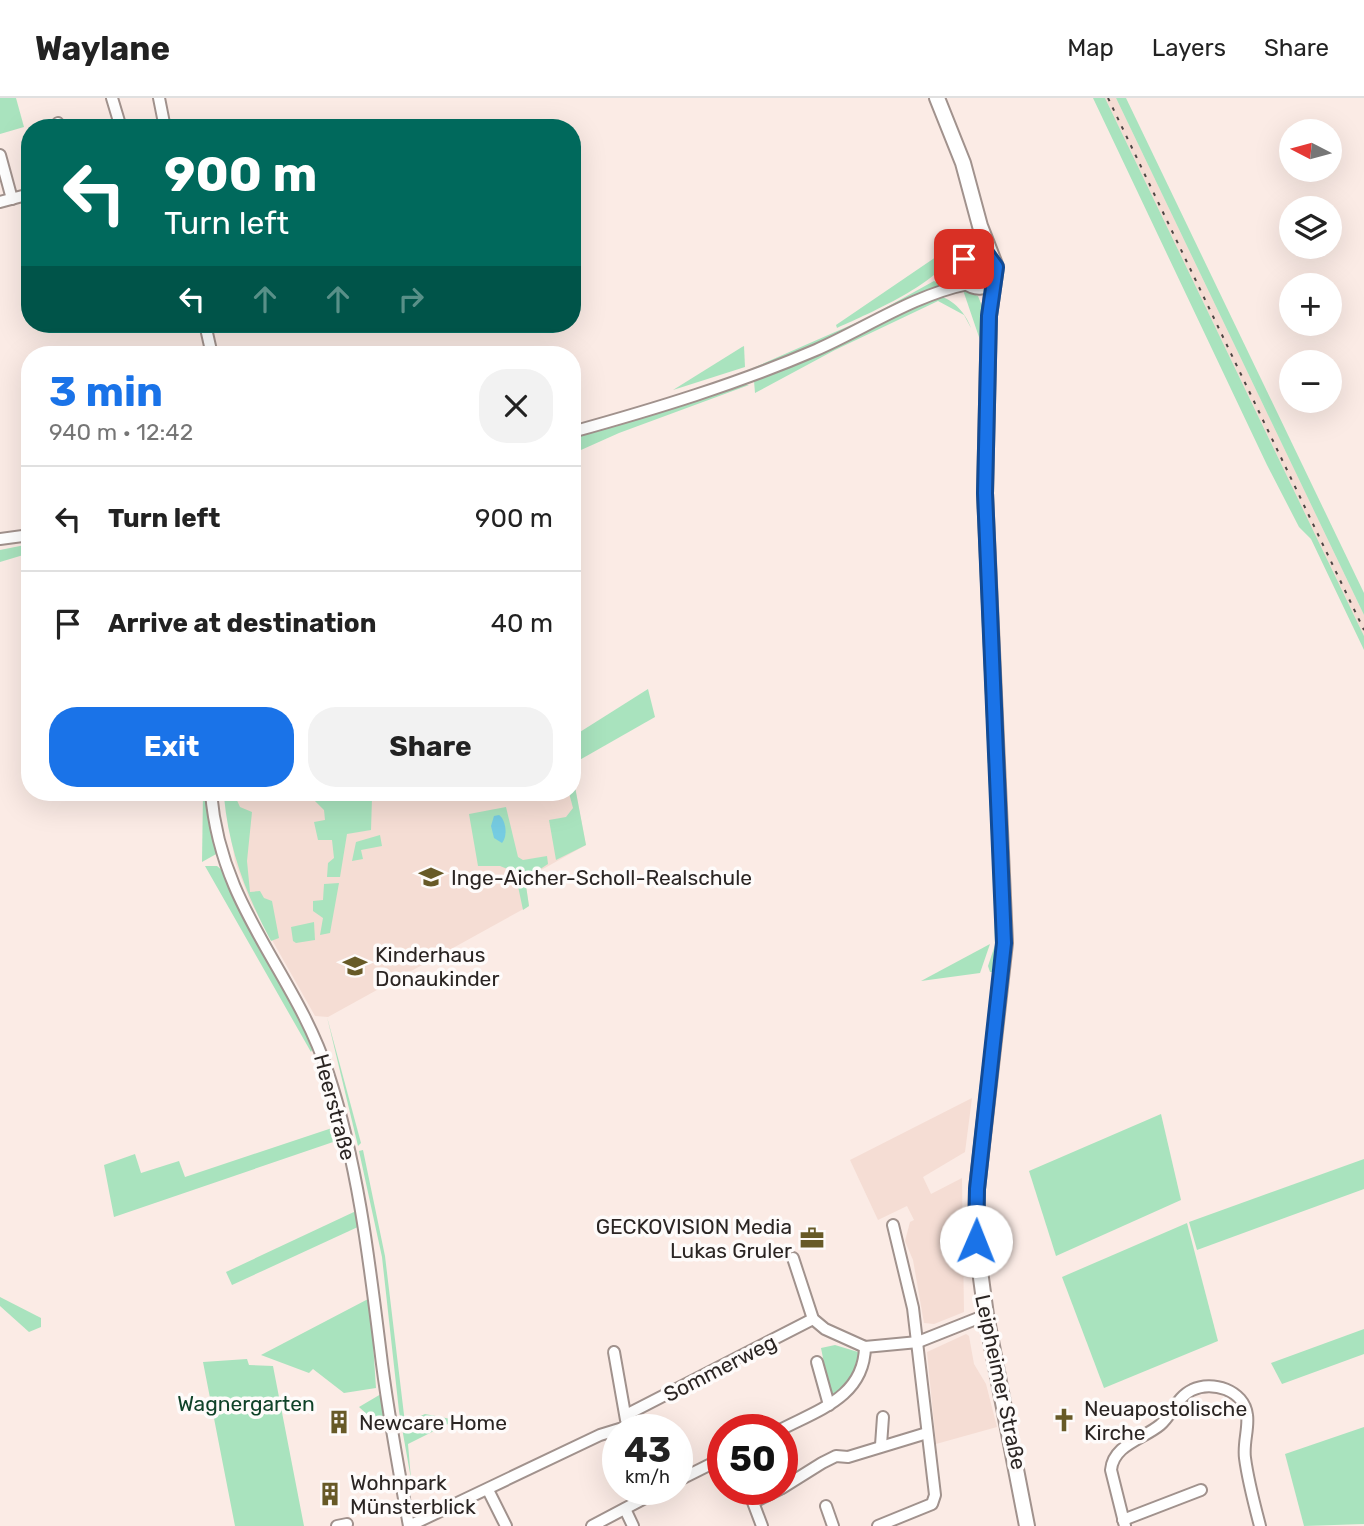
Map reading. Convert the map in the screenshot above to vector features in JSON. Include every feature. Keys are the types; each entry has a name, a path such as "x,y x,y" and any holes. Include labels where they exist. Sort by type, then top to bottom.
{"main road":[{"path":"937,98 963,163 980,226 996,267 994,279 987,285 972,286 960,270 964,259 971,252 980,226"},
{"path":"971,252 982,251 990,256"},
{"name":"Leipheimer Straße","path":"994,279 989,316 985,493 1004,943 977,1197 976,1241 986,1315 1023,1492 1027,1526"},
{"name":"Leipheimer Straße","path":"972,286 983,296 989,316"}],"street":[{"path":"112,98 118,119"},
{"path":"159,98 162,119"},
{"path":"0,155 12,199"},
{"path":"0,202 21,196"},
{"path":"930,295 960,270"},
{"path":"581,429 750,377 817,349 930,295 972,286"},
{"path":"0,539 21,536"},
{"name":"Heerstraße","path":"212,801 223,859 238,899 313,1035 329,1076 369,1251 394,1441 409,1526"},
{"path":"878,1526 932,1504 935,1495 918,1342 903,1256 893,1225"},
{"path":"793,1258 813,1319 825,1329 864,1347 918,1342 986,1315"},
{"name":"Sommerweg","path":"644,1414 813,1319"},
{"path":"798,1421 848,1393 860,1373 864,1347"},
{"path":"614,1352 624,1414"},
{"path":"817,1362 829,1405"},
{"path":"1200,1490 1124,1523 1111,1470 1112,1460 1118,1451 1150,1433 1168,1418 1179,1400 1191,1390 1208,1385 1223,1388 1240,1398 1246,1411 1244,1454 1260,1526"},
{"path":"881,1445 883,1417"},
{"path":"798,1479 836,1456 848,1457 927,1433"},
{"name":"Sommerweg","path":"409,1526 602,1434"},
{"path":"488,1489 506,1526"},
{"path":"592,1526 629,1505"},
{"path":"755,1505 762,1526"},
{"path":"826,1506 833,1526"},
{"path":"625,1509 633,1526"}],"shaded area":[{"path":"1105,98 1116,98 1364,615 1364,636"},
{"path":"225,801 578,801 586,845 525,879 529,906 328,1017 315,1016 250,901 235,862"},
{"path":"972,1098 965,1152 923,1177 931,1194 962,1178 964,1312 934,1324 924,1323 913,1260 905,1241 910,1222 914,1220 907,1206 878,1220 850,1160"},
{"path":"966,1334 969,1336 974,1364 986,1384 997,1427 936,1444 927,1352"}],"green space":[{"path":"0,98 16,98 22,119 21,128 0,134"},
{"path":"1093,98 1105,98 1364,636 1364,650 1311,539 1299,527 1267,465"},
{"path":"1116,98 1126,98 1364,593 1364,615"},
{"path":"955,244 951,257 925,282 886,305 837,328 836,325"},
{"path":"978,255 992,265 986,280 970,279 967,263"},
{"path":"934,281 938,286 844,333 789,358 753,368 867,318"},
{"path":"963,290 978,296 984,311 999,908 998,968 994,972 990,972 988,966 995,945 977,506 980,340"},
{"path":"938,296 949,300 964,315 938,301 835,350 755,393 754,381"},
{"path":"744,346 745,367 673,390 742,347"},
{"path":"741,384 749,385 619,433 581,450 581,434"},
{"path":"21,546 21,556 0,562 0,550"},
{"path":"648,689 655,717 581,759 581,731"},
{"path":"203,801 210,801 218,853 202,862"},
{"path":"224,801 237,801 240,807 252,812 247,861 250,892 260,891 264,898 272,901 279,938 271,941 246,889"},
{"path":"315,801 372,801 371,830 347,834 340,877 327,877 328,863 334,858 332,840 318,840 314,822 325,820 324,810"},
{"path":"571,801 578,801 586,845 556,860 549,820 566,817 573,808"},
{"path":"506,807 518,857 523,860 547,856 548,864 525,879 529,906 523,910 515,872 500,866 478,866 469,814"},
{"path":"380,835 382,846 361,850 363,859 352,861 356,842"},
{"path":"205,866 217,866 223,871 253,936 314,1046 311,1052"},
{"path":"339,883 330,933 320,935 323,918 313,911 313,901 323,900 324,884"},
{"path":"314,922 315,940 296,943 293,941 291,927"},
{"path":"990,944 980,973 921,981"},
{"path":"327,1017 361,1143 358,1146"},
{"path":"1161,1114 1181,1200 1056,1256 1029,1171"},
{"path":"335,1127 339,1140 114,1217 104,1165 135,1154 141,1173 179,1161 185,1177"},
{"path":"363,1150 385,1256 405,1423 425,1414 456,1420 408,1444 411,1479 399,1411 382,1257 359,1151"},
{"path":"1364,1159 1364,1189 1197,1250 1189,1222"},
{"path":"356,1211 360,1226 232,1285 226,1272"},
{"path":"1187,1223 1218,1341 1104,1388 1062,1277"},
{"path":"0,1297 41,1318 41,1327 29,1332 0,1306"},
{"path":"370,1298 376,1388 344,1393 313,1369 309,1373 261,1355"},
{"path":"1364,1329 1364,1354 1282,1384 1271,1363"},
{"path":"835,1345 858,1352 858,1360 854,1373 831,1398 821,1348"},
{"name":"Wagnergarten","path":"247,1359 249,1365 273,1366 304,1526 235,1526 203,1362"},
{"path":"381,1394 387,1427 383,1429 359,1407"},
{"path":"1364,1427 1364,1524 1304,1526 1285,1454"}],"water":[{"path":"499,815 505,828 502,843 494,838 491,826 494,816"}],"railway":[{"path":"1108,98 1364,630"}],"place":[{"name":"Inge-Aicher-Scholl-Realschule","path":"431,877"},
{"name":"Kinderhaus Donaukinder","path":"355,966"},
{"name":"GECKOVISION Media Lukas Gruler","path":"812,1238"},
{"name":"Neuapostolische Kirche","path":"1064,1420"},
{"name":"Newcare Home","path":"339,1422"},
{"name":"Wohnpark Münsterblick","path":"330,1494"}],"route":[{"path":"964,259 971,252 982,251 993,259 996,271 989,316 985,493 1004,943 1001,997 977,1189 976,1241"}]}
